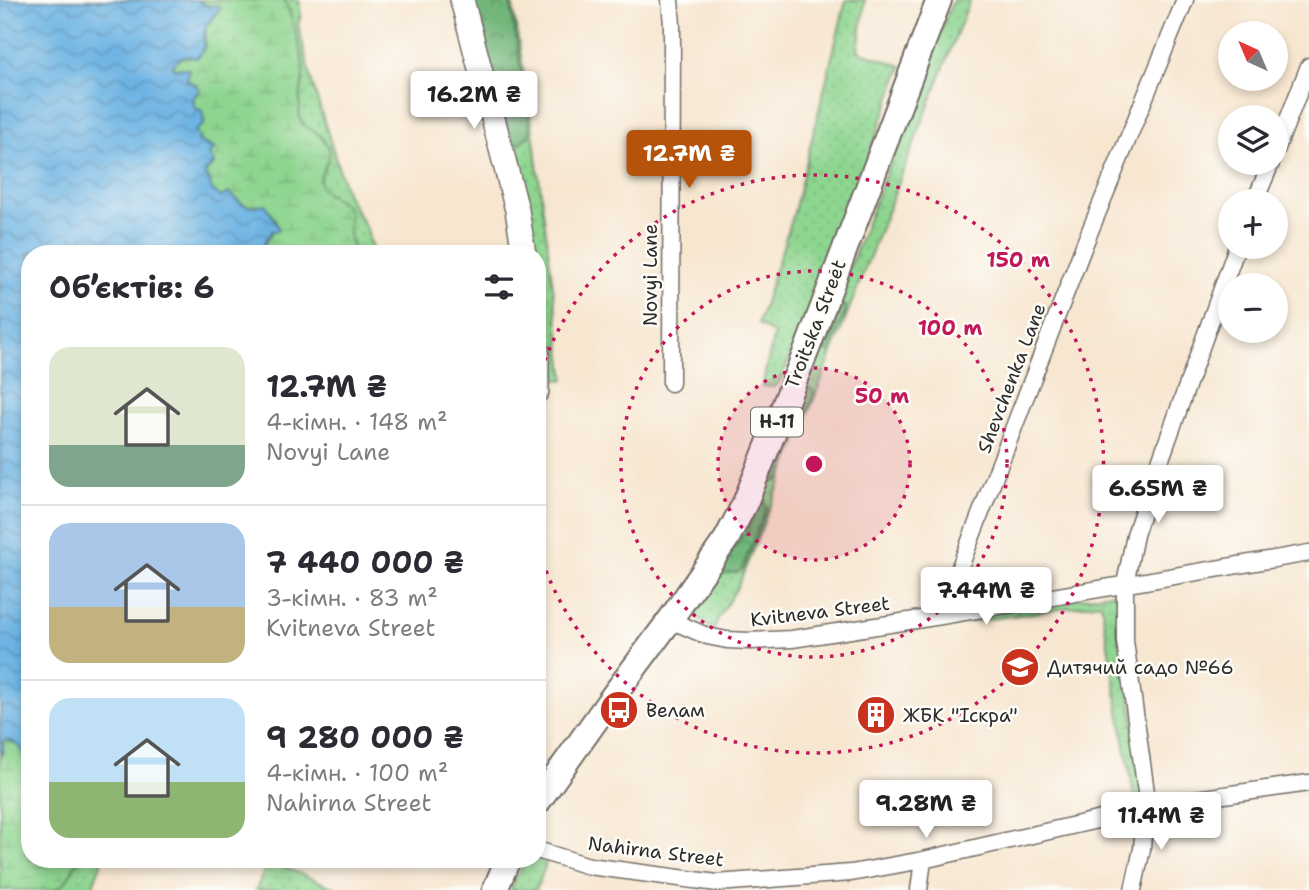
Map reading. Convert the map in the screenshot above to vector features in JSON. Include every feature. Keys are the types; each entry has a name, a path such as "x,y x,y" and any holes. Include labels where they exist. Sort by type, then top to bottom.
{"main road":[{"name":"Troitska Street","path":"546,791 727,538 745,503 807,349 939,0"},
{"path":"546,771 563,767"},
{"path":"495,890 504,868"}],"street":[{"path":"462,0 517,210 523,245"},
{"name":"Novyi Lane","path":"670,0 671,383"},
{"name":"Shevchenka Lane","path":"941,616 1085,243 1185,0"},
{"path":"1288,119 1309,66"},
{"path":"1133,890 1142,849 1146,792 1125,641 1125,584 1135,535 1149,492 1233,259"},
{"name":"Kvitneva Street","path":"670,620 707,636 727,640 792,639 1309,553"},
{"name":"Nahirna Street","path":"546,853 589,866 716,886 851,873 923,860 1175,802 1309,783"},
{"path":"919,890 923,860"}],"green space":[{"path":"197,0 284,0 303,66 299,110 301,121 319,135 328,147 329,156 320,178 321,187 348,210 352,245 264,245 272,231 279,230 269,212 244,206 230,193 221,197 211,189 205,172 213,165 209,154 212,147 198,142 199,137 195,131 204,124 203,115 194,104 199,90 197,85 187,79 189,71 174,69 172,66 181,57 198,57 201,53 205,46 206,28 220,9 208,7"},
{"path":"284,0 299,0 301,16 298,24 311,79 347,195 367,229 371,245 352,245 348,210 321,187 320,178 329,151 321,137 301,121 299,110 303,66"},
{"path":"468,0 512,0 532,124 565,380 547,379 546,245 529,245"},
{"path":"470,0 507,0 511,6 530,127 530,135 518,144 512,145 483,40 484,30 475,18"},
{"path":"846,0 865,0 858,51 902,66 815,299 779,383 774,387 762,386 774,334 758,324 794,212"},
{"path":"953,0 970,0 809,412 738,586 714,630 698,618 699,599 798,401"},
{"path":"838,306 846,306 845,314 829,352 822,351"},
{"path":"807,387 813,390 814,394 799,434 789,437 786,435 794,413 805,399 803,393"},
{"path":"782,452 787,457 785,468 777,481 771,481 767,475 778,454"},
{"path":"763,501 767,507 742,569 724,574 721,568 740,538 747,532 754,507"},
{"path":"1117,592 1143,792 1136,806 1101,603 913,630 913,626"},
{"path":"3,742 14,742 21,750 21,868 74,868 65,883 54,890 0,890 0,756"},
{"path":"74,868 100,868 91,890 54,890 65,882"},
{"path":"265,868 286,868 340,890 256,890"},
{"path":"521,868 545,868 536,890 511,890"}],"water":[{"path":"0,0 197,0 208,6 216,5 219,10 206,27 204,47 197,58 181,57 172,66 175,69 189,69 187,79 197,85 199,92 194,96 194,104 196,109 202,110 204,124 195,131 199,137 198,141 215,149 209,154 214,164 205,172 211,189 221,197 229,193 245,205 265,204 279,230 272,231 264,245 21,245 21,751 17,745 6,740 3,742 0,756"}],"place":[{"name":"Дитячий садо №66","path":"1020,667"},
{"name":"Велам","path":"619,710"},
{"name":"ЖБК \"Іскра\"","path":"876,715"}]}
